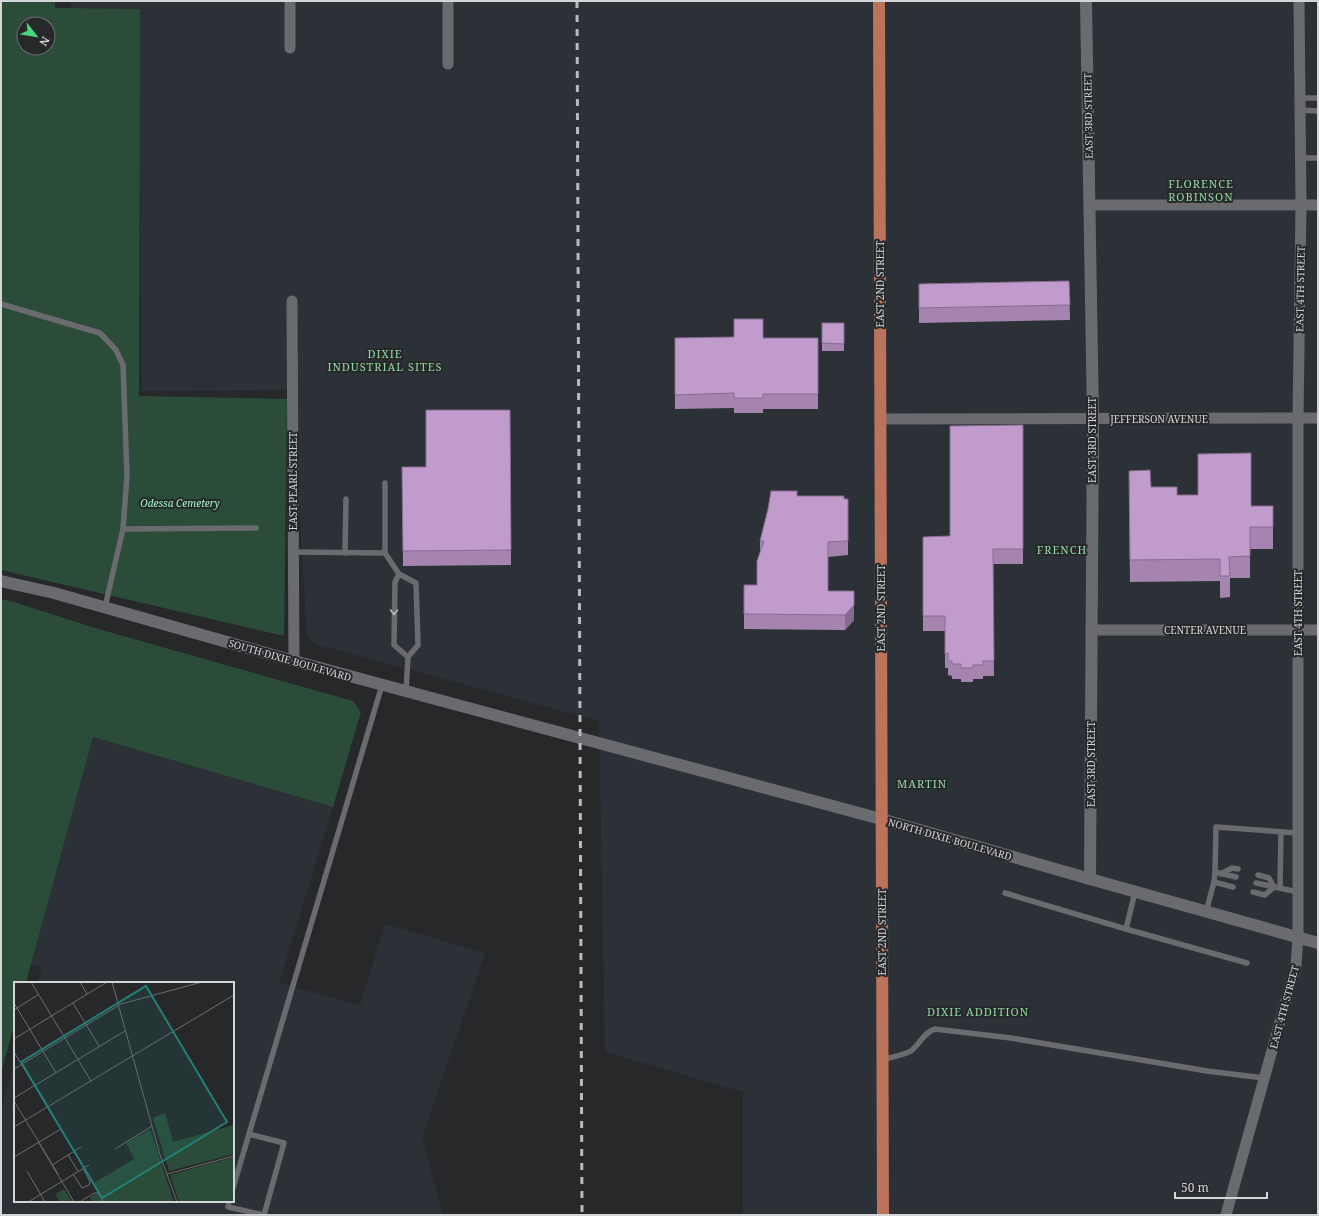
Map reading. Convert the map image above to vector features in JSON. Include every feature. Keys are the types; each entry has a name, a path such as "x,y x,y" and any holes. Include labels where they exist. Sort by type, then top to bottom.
{"main road":[{"name":"EAST 2ND STREET","path":"879,1 883,1215"},
{"name":"EAST 3RD STREET","path":"1086,1 1093,419 1090,880"},
{"name":"SOUTH DIXIE BOULEVARD","path":"1,581 54,593 294,661 580,738"},
{"name":"NORTH DIXIE BOULEVARD","path":"580,738 881,820 1318,943"}],"street":[{"path":"290,1 290,48"},
{"path":"448,1 448,64"},
{"name":"EAST 4TH STREET","path":"1226,1215 1296,965 1298,938 1298,418 1301,205 1299,1"},
{"path":"1090,205 1318,205"},
{"name":"EAST PEARL STREET","path":"292,301 294,661"},
{"name":"JEFFERSON AVENUE","path":"880,419 1318,418"},
{"name":"CENTER AVENUE","path":"1091,630 1318,630"}],"lane":[{"path":"1300,98 1318,98"},
{"path":"1300,110 1318,111"},
{"path":"1301,158 1318,158"},
{"path":"1,304 100,333 116,350 123,365 126,476 122,529 105,607"},
{"path":"385,483 385,553 399,574 416,583 418,645 408,657 406,691"},
{"path":"345,553 346,499"},
{"path":"122,529 256,528"},
{"path":"293,552 385,553"},
{"path":"399,574 395,582 394,645 408,657"},
{"path":"234,1185 382,685"},
{"path":"1206,912 1214,882 1216,827 1298,833"},
{"path":"1277,888 1281,832"},
{"path":"1221,874 1232,868 1238,870"},
{"path":"1214,872 1236,877"},
{"path":"1258,875 1269,878 1277,888"},
{"path":"1214,882 1233,887"},
{"path":"1256,883 1298,892"},
{"path":"1253,892 1265,894 1277,888"},
{"path":"1126,928 1135,892"},
{"path":"1006,894 1247,963"},
{"path":"882,1060 910,1051 925,1036 931,1031 935,1030 1011,1038 1264,1078"},
{"path":"229,1202 228,1207 264,1215 284,1143 249,1134"}],"shaded area":[{"path":"71,1 1318,1 1318,1215 743,1215 743,1092 605,1052 599,721 315,644 307,635 292,390 142,391 138,71 71,12"},
{"path":"93,737 333,807 279,983 360,1005 385,924 485,953 422,1138 443,1215 1,1215 1,1109 14,1065 14,1202 234,1202 234,982 38,982 42,968 31,965"}],"green space":[{"name":"Odessa Cemetery","path":"1,1 55,1 55,8 140,9 139,396 287,399 284,636 1,570"},
{"path":"1,599 95,628 353,701 361,712 333,807 93,737 26,982 14,982 14,1026 1,1073"}],"building":[{"path":"1069,281 1070,305 919,308 919,284"},
{"path":"734,319 763,319 763,338 818,338 818,394 763,394 763,398 734,398 734,393 675,395 675,338 734,337"},
{"path":"822,323 844,323 844,344 822,343"},
{"path":"426,410 510,410 511,550 403,551 402,467 426,467"},
{"path":"1023,425 1023,549 993,549 994,661 983,661 983,665 973,665 973,668 961,668 961,664 952,664 952,661 948,661 948,653 945,654 945,616 923,616 923,537 950,536 950,426"},
{"path":"1251,453 1251,506 1273,506 1273,527 1250,527 1250,556 1229,557 1230,576 1220,576 1220,559 1130,560 1129,471 1150,470 1151,487 1177,487 1177,495 1198,495 1198,454"},
{"path":"771,491 797,491 797,496 844,496 844,499 848,499 848,541 828,542 828,591 854,591 854,605 845,615 744,614 744,585 757,585 757,561 764,541 760,541"}],"railway":[{"path":"577,1 582,1215"}],"district":[{"name":"FLORENCE ROBINSON","path":"1201,190"},
{"name":"DIXIE INDUSTRIAL SITES","path":"385,360"},
{"name":"FRENCH","path":"1062,550"},
{"name":"MARTIN","path":"922,784"},
{"name":"DIXIE ADDITION","path":"978,1012"}]}
